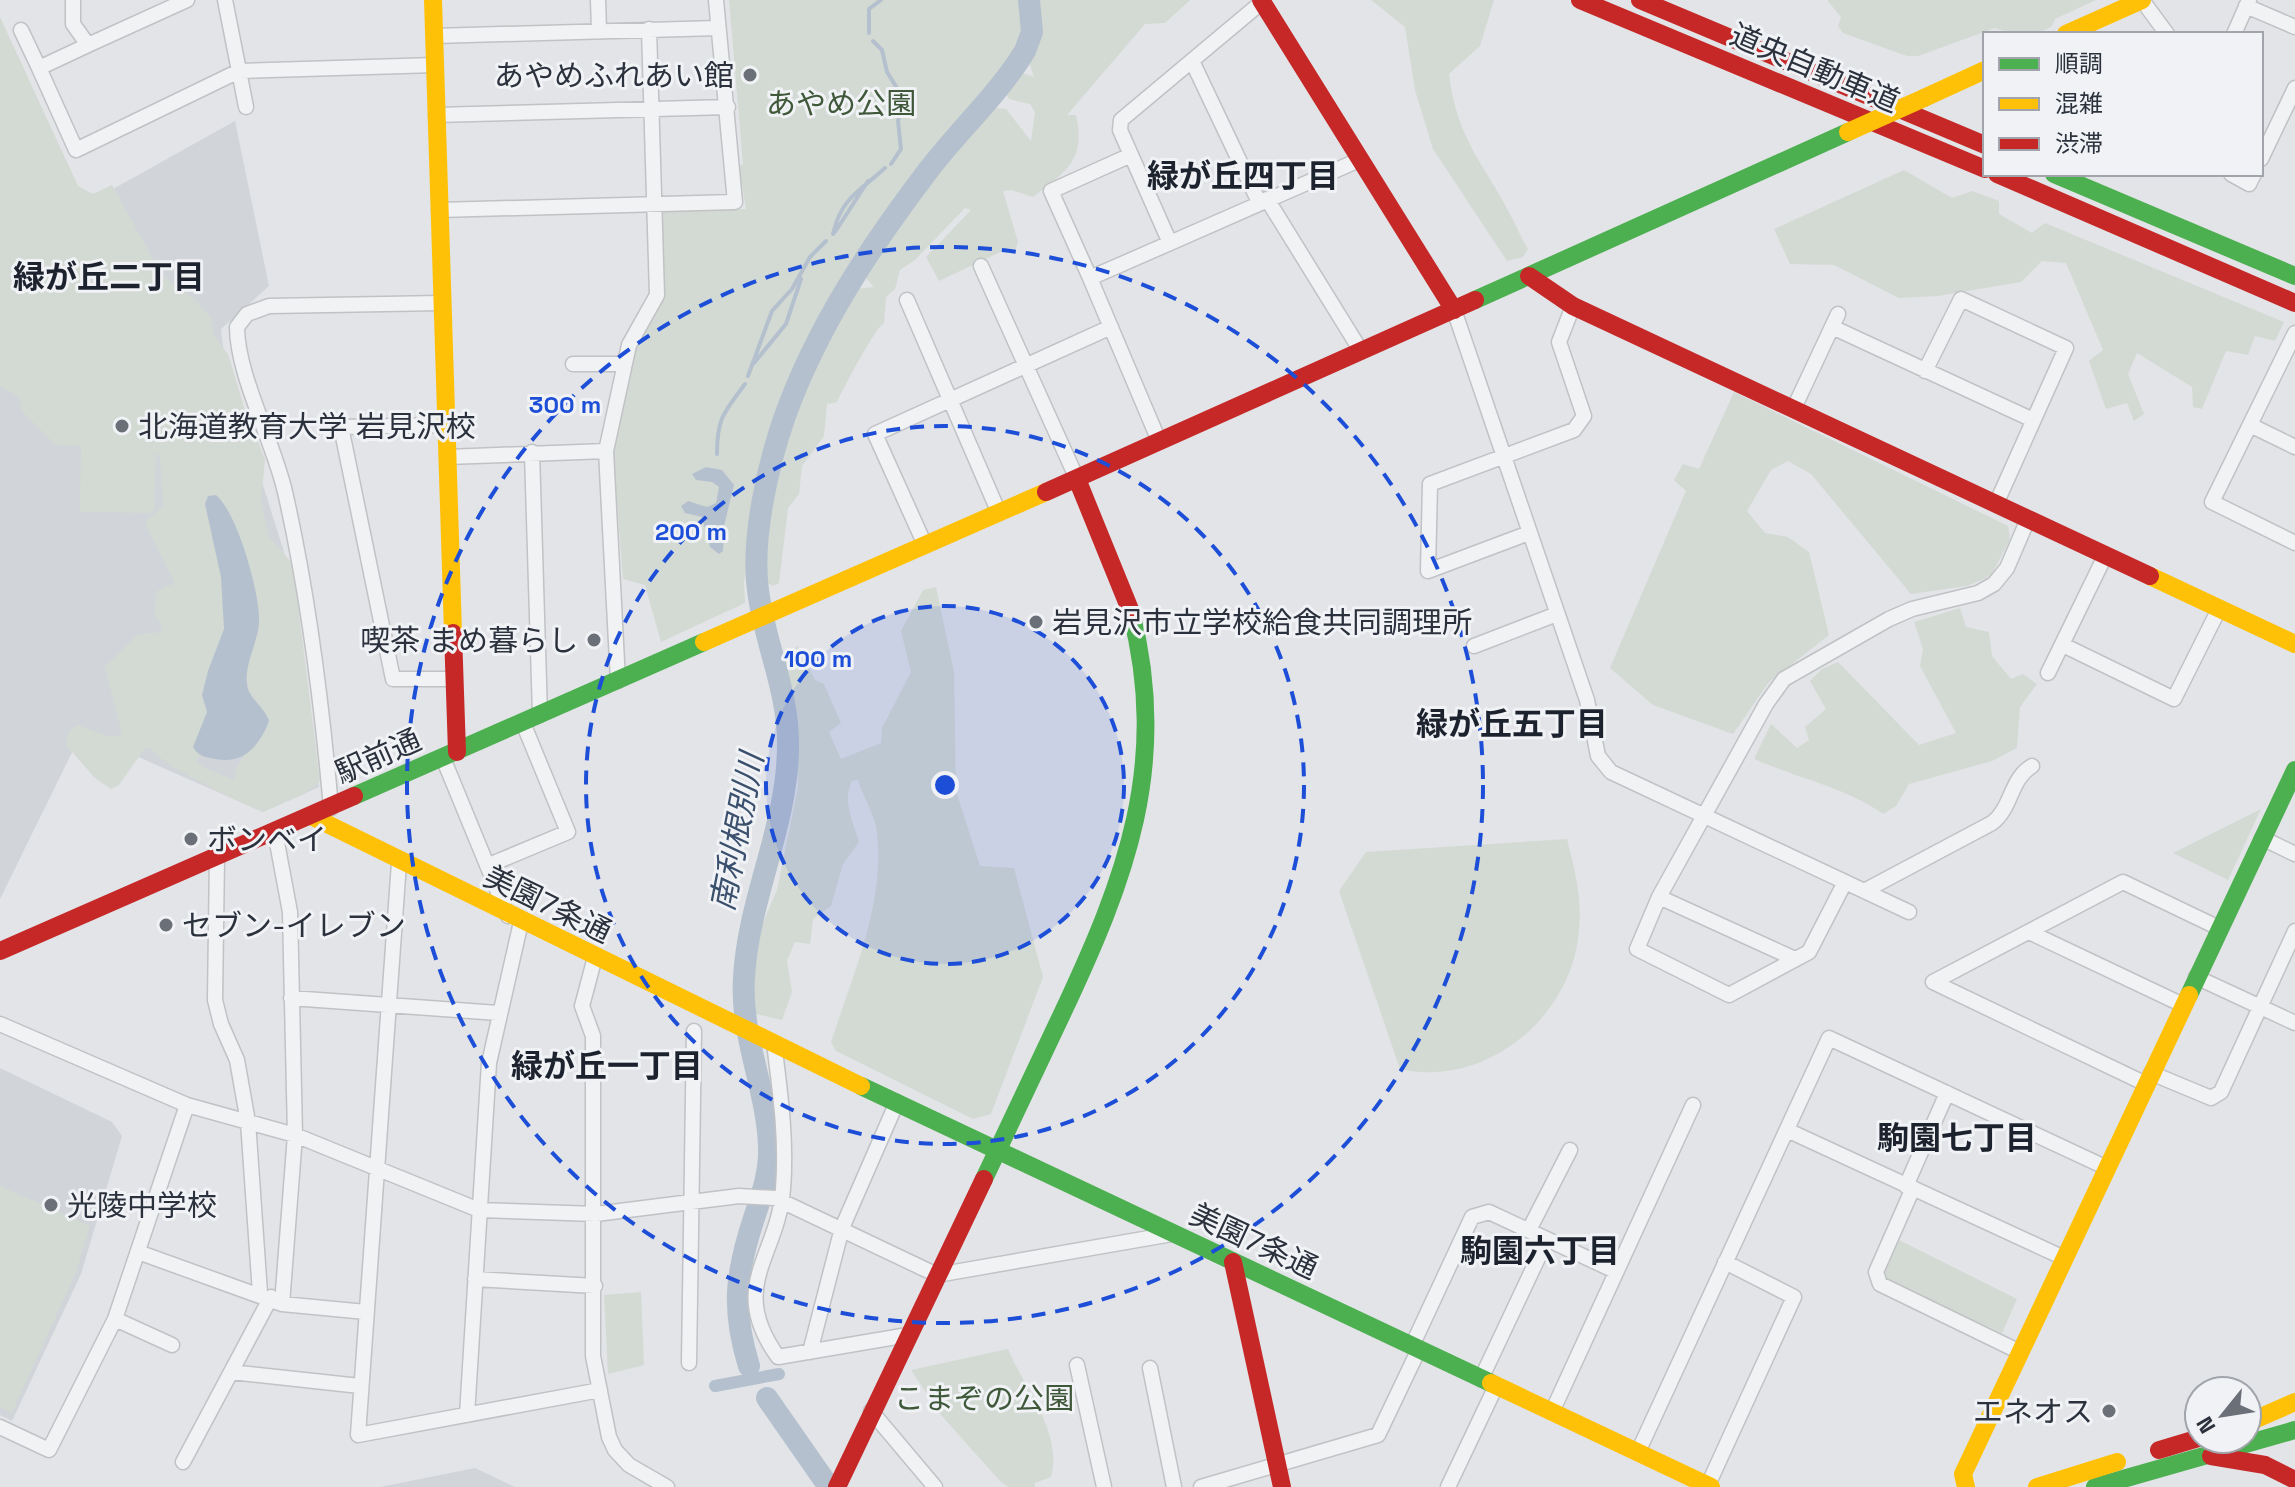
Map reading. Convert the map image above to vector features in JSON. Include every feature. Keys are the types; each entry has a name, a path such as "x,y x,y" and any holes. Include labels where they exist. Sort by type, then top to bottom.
{"main road":[{"path":"433,0 452,679 450,755"},
{"name":"道央自動車道","path":"1580,0 1983,168"},
{"name":"道央自動車道","path":"1640,0 1983,144"},
{"path":"2070,32 2142,0"},
{"path":"1262,1 1454,310"},
{"name":"駅前通","path":"0,951 1077,479 1983,71"},
{"path":"2002,176 2295,305"},
{"path":"2059,176 2295,276"},
{"path":"1529,276 1542,288 1573,306 2295,644"},
{"path":"839,1481 1111,907 1131,855 1143,795 1148,727 1139,646 1124,590 1077,479"},
{"path":"1966,1487 1963,1474 2295,770"},
{"name":"美園7条通","path":"311,816 399,863 724,1020 1710,1486"},
{"path":"1233,1262 1282,1487"},
{"path":"2263,1417 2295,1402"},
{"path":"2263,1420 2295,1411"},
{"path":"2263,1436 2295,1430"},
{"path":"2095,1487 2183,1454"},
{"path":"2231,1455 2265,1465 2295,1480"},
{"path":"2037,1487 2127,1475"}],"street":[{"path":"73,0 73,24 88,45"},
{"path":"39,68 187,0"},
{"path":"225,0 246,107"},
{"path":"598,0 599,30"},
{"path":"439,210 735,202 716,0"},
{"path":"2142,0 2166,32"},
{"path":"1170,243 1120,130 1121,120 1262,1"},
{"path":"2235,32 2248,3 2295,27"},
{"path":"434,36 718,28"},
{"path":"618,681 606,451 629,345 657,295 649,29"},
{"path":"21,30 76,150 239,71 435,65"},
{"path":"1192,61 1263,201 1361,351"},
{"path":"2263,155 2295,88"},
{"path":"436,115 728,107"},
{"path":"1131,155 1051,191 1159,441"},
{"path":"1090,278 1359,160"},
{"path":"2235,176 2249,184 2253,176"},
{"path":"981,266 1077,479"},
{"path":"1925,371 1961,299 2066,348 1996,504"},
{"path":"907,300 999,513"},
{"path":"331,808 324,741 285,493 243,361 237,327 247,314 269,306 442,303"},
{"path":"1529,533 1428,571 1430,484 1574,430 1584,416 1559,342 1573,306"},
{"path":"1454,310 1587,700 1598,756 1611,772 1909,912"},
{"path":"1794,408 1835,321 1925,371 2033,420"},
{"path":"925,545 875,434 1111,327"},
{"path":"2295,333 2291,351 2212,502 2295,543"},
{"path":"573,364 625,364"},
{"path":"445,425 341,427 393,679 452,679"},
{"path":"2250,425 2295,447"},
{"path":"447,457 606,451"},
{"path":"489,865 568,832 532,719 532,452"},
{"path":"1844,884 1809,952 1729,995 1637,949 1659,897 1784,679 1889,619 1912,609 1978,593 1994,584 2007,568 2028,519"},
{"path":"2048,673 2105,556"},
{"path":"2063,645 2174,699 2219,609"},
{"path":"1474,646 1557,614"},
{"path":"450,755 489,865 515,919 489,1063 467,1415"},
{"path":"1866,890 1974,836 1992,823 2002,815 2016,782 2032,766"},
{"path":"183,1462 271,1298 295,1135 290,912 275,832"},
{"path":"2262,838 2295,854"},
{"path":"217,856 215,1000 221,1024 237,1060 271,1298"},
{"path":"399,863 358,1435 600,1390"},
{"path":"2219,928 2123,882 1933,982 2148,1078 2211,1098 2216,1097 2295,931"},
{"path":"1659,897 1795,959"},
{"path":"2029,932 2183,1005"},
{"path":"595,957 582,1006 593,1036 596,1214 593,1356 609,1437 615,1450 629,1465 667,1487"},
{"path":"2196,977 2295,1023"},
{"path":"291,998 498,1013"},
{"path":"0,1024 187,1105 295,1135 479,1210 596,1214 739,1196 779,1199 937,1275 1172,1234"},
{"path":"689,1363 694,1031"},
{"path":"1638,1452 1829,1038 2107,1168"},
{"path":"769,1040 782,1109 779,1199 755,1282 757,1314 778,1357 908,1335"},
{"path":"1947,1093 1876,1272 1880,1284 2020,1352"},
{"path":"810,1352 842,1228 897,1102"},
{"path":"0,1427 49,1450 115,1319 187,1105"},
{"path":"1552,1412 1693,1105"},
{"path":"1787,1130 2064,1258"},
{"path":"1529,1230 1570,1150"},
{"path":"1201,1487 1378,1435 1472,1217 1489,1212 1615,1271"},
{"path":"1448,1487 1547,1239"},
{"path":"138,1252 271,1298 366,1312"},
{"path":"1710,1486 1794,1297 1725,1262"},
{"path":"475,1279 595,1286"},
{"path":"115,1319 172,1345"},
{"path":"1077,1365 1104,1487"},
{"path":"1150,1368 1174,1487"},
{"path":"231,1372 360,1386"},
{"path":"871,1411 935,1487"}],"shaded area":[{"name":"北海道教育大学 岩見沢校","path":"0,36 79,208 235,121 269,286 221,329 225,364 284,552 319,787 263,812 82,732 0,899"},
{"name":"光陵中学校","path":"0,1068 112,1122 122,1136 81,1274 12,1421 0,1415"},
{"path":"475,1468 515,1487 380,1487"}],"green space":[{"name":"あやめ公園","path":"729,0 1021,0 1025,33 993,93 944,142 865,244 894,210 921,198 960,140 994,108 1006,109 1031,141 1035,112 1030,104 1009,99 1004,89 1020,72 1034,77 1027,56 1037,40 1037,0 1190,0 1165,23 1145,24 1067,115 1076,115 1078,144 1071,164 1064,172 1033,197 1011,190 1003,191 1018,242 1015,250 1009,248 939,281 926,257 971,210 965,208 915,260 900,270 895,289 886,297 884,323 837,402 827,404 824,436 802,466 799,494 788,508 779,583 773,586 761,580 756,532 770,440 744,582 745,603 661,642 645,585 623,579 613,451 633,348 662,295 660,212 746,209 739,166 743,164","holes":["859,252 865,277 874,287 840,291 820,323"]},
{"path":"1371,0 1494,0 1480,46 1449,74 1453,98 1466,136 1528,249 1523,257 1507,261 1433,149 1415,90 1405,27"},
{"path":"1827,0 2096,0 2055,19 2052,26 2045,30 2010,32 1995,28 1918,56 1907,56 1843,33 1838,26 1841,17"},
{"name":"北海道教育大学 岩見沢校","path":"0,17 78,186 93,194 112,185 162,275 195,299 211,318 214,336 228,354 245,410 265,459 261,502 269,537 293,564 320,781 306,793 263,812 184,773 151,748 145,748 119,785 111,789 95,778 66,745 69,731 78,725 111,737 122,734 105,667 137,635 161,632 162,625 154,613 157,591 175,583 145,523 163,506 160,457 156,452 154,513 80,512 81,446 56,445 22,411 19,397 0,386","holes":["231,608 250,696 253,730 252,740 234,780 201,766 197,760 203,751"]},
{"path":"1904,170 1952,198 1972,191 1999,201 1999,214 2032,233 2045,223 2284,322 2275,341 2255,336 2248,355 2226,351 2202,409 2193,407 2192,387 2137,353 2128,374 2144,414 2134,421 2127,403 2106,409 2089,361 2103,350 2066,263 2042,261 2021,282 1938,296 1899,298 1834,265 1790,264 1774,229"},
{"path":"1734,392 2008,526 2010,539 1991,576 1967,586 1911,594 1811,474 1788,461 1771,470 1747,511 1765,533 1788,537 1809,552 1829,635 1769,682 1733,734 1653,705 1610,668 1686,491 1674,480 1683,464 1699,469"},
{"path":"936,587 954,672 956,791 980,866 1014,868 1043,977 991,1114 973,1119 836,1051 831,1042 865,939 876,886 877,832 858,780 852,781 848,796 859,842 843,864 831,906 813,919 810,944 795,942 787,961 792,992 782,1020 752,1013 754,943 777,890 798,787 795,707 783,654 798,646 815,680 824,684 841,723 829,732 841,759 881,743 882,728 911,672 901,631 923,590"},
{"path":"1960,608 1966,627 1989,632 1992,656 2011,679 2023,674 2037,684 2020,707 2017,748 1992,761 1909,784 1896,806 1883,814 1838,790 1754,759 1771,724 1797,748 1809,740 1805,727 1826,709 1810,681 1822,669 1838,662 1919,745 1956,733 1920,666 1923,649 1914,622"},
{"path":"2261,809 2228,880 2173,853"},
{"path":"1567,839 1579,895 1580,918 1573,961 1561,991 1542,1017 1520,1039 1493,1056 1463,1068 1432,1072 1400,1069 1339,891 1366,852"},
{"path":"0,1186 90,1226 76,1272 12,1413 0,1407"},
{"path":"1895,1238 2017,1299 2002,1333 1887,1281 1881,1271"},
{"path":"641,1292 644,1365 608,1374 604,1295"},
{"name":"こまぞの公園","path":"1008,1349 1040,1411 1052,1444 1051,1477 1035,1483 1035,1487 1008,1487 1000,1481 941,1415 911,1370"}],"water":[{"path":"706,467 722,470 734,485 724,526 723,551 719,554 710,547 702,517 685,513 681,506 688,501 707,507 716,503 719,487 712,482 696,480 692,474"},
{"path":"216,495 232,518 252,575 259,623 247,669 247,684 250,694 269,721 250,751 225,760 202,756 193,747 207,712 202,695 208,671 224,629 221,577 205,504 208,496"}],"waterway":[{"path":"869,33 869,9 881,0"},
{"name":"南利根別川","path":"749,1366 740,1326 738,1290 744,1254 765,1181 769,1146 764,1104 746,1020 744,978 753,919 782,802 788,742 784,703 765,628 756,570 759,525 767,479 785,416 829,319 906,200 1003,83 1025,51 1032,32 1029,0"},
{"path":"873,41 882,50 887,72 902,96"},
{"path":"891,164 901,149 898,121 903,103"},
{"path":"833,234 846,203 885,168"},
{"path":"835,232 868,181"},
{"path":"748,376 772,311 792,289 810,257 826,241"},
{"path":"754,363 786,324 801,279"},
{"path":"717,454 718,432 723,416 745,384"},
{"path":"715,1386 779,1374"},
{"name":"南利根別川","path":"767,1398 829,1487"}],"traffic: fast":[{"path":"1475,300 1848,132"},
{"path":"2059,176 2295,276"},
{"path":"984,1179 1085,964 1122,867 1135,819 1143,770 1146,720 1142,667 1131,612"},
{"path":"354,796 704,642"},
{"path":"2189,995 2295,770"},
{"path":"861,1086 1491,1383"},
{"path":"2095,1487 2295,1430"}],"traffic: slow":[{"path":"433,0 453,633"},
{"path":"2070,32 2142,0"},
{"path":"1924,98 1983,71"},
{"path":"1848,132 1924,98"},
{"path":"704,642 1046,492"},
{"path":"2150,576 2295,644"},
{"path":"311,816 861,1086"},
{"path":"1966,1487 1963,1474 2189,995"},
{"path":"1491,1383 1711,1487"},
{"path":"2263,1416 2295,1402"},
{"path":"2037,1487 2117,1462"}],"traffic: jam":[{"path":"1261,0 1454,310"},
{"path":"1580,0 1983,168"},
{"path":"1640,0 1983,144"},
{"path":"2002,176 2295,303"},
{"path":"1529,276 1573,306 2150,576"},
{"path":"1046,492 1475,300"},
{"path":"1077,479 1131,612"},
{"path":"453,633 457,752"},
{"path":"0,951 354,796"},
{"path":"837,1487 984,1179"},
{"path":"1233,1262 1282,1487"},
{"path":"2159,1450 2183,1443"},
{"path":"2211,1456 2265,1465 2295,1480"}],"place":[{"name":"あやめふれあい館","path":"750,75"},
{"name":"北海道教育大学 岩見沢校","path":"122,426"},
{"name":"岩見沢市立学校給食共同調理所","path":"1036,622"},
{"name":"喫茶 まめ暮らし","path":"594,640"},
{"name":"ボンベイ","path":"191,839"},
{"name":"セブン-イレブン","path":"166,925"},
{"name":"光陵中学校","path":"51,1205"},
{"name":"エネオス","path":"2109,1411"}],"district":[{"name":"緑が丘四丁目","path":"1243,176"},
{"name":"緑が丘二丁目","path":"109,277"},
{"name":"緑が丘五丁目","path":"1512,724"},
{"name":"緑が丘一丁目","path":"607,1066"},
{"name":"駒園七丁目","path":"1957,1138"},
{"name":"駒園六丁目","path":"1540,1251"}]}
